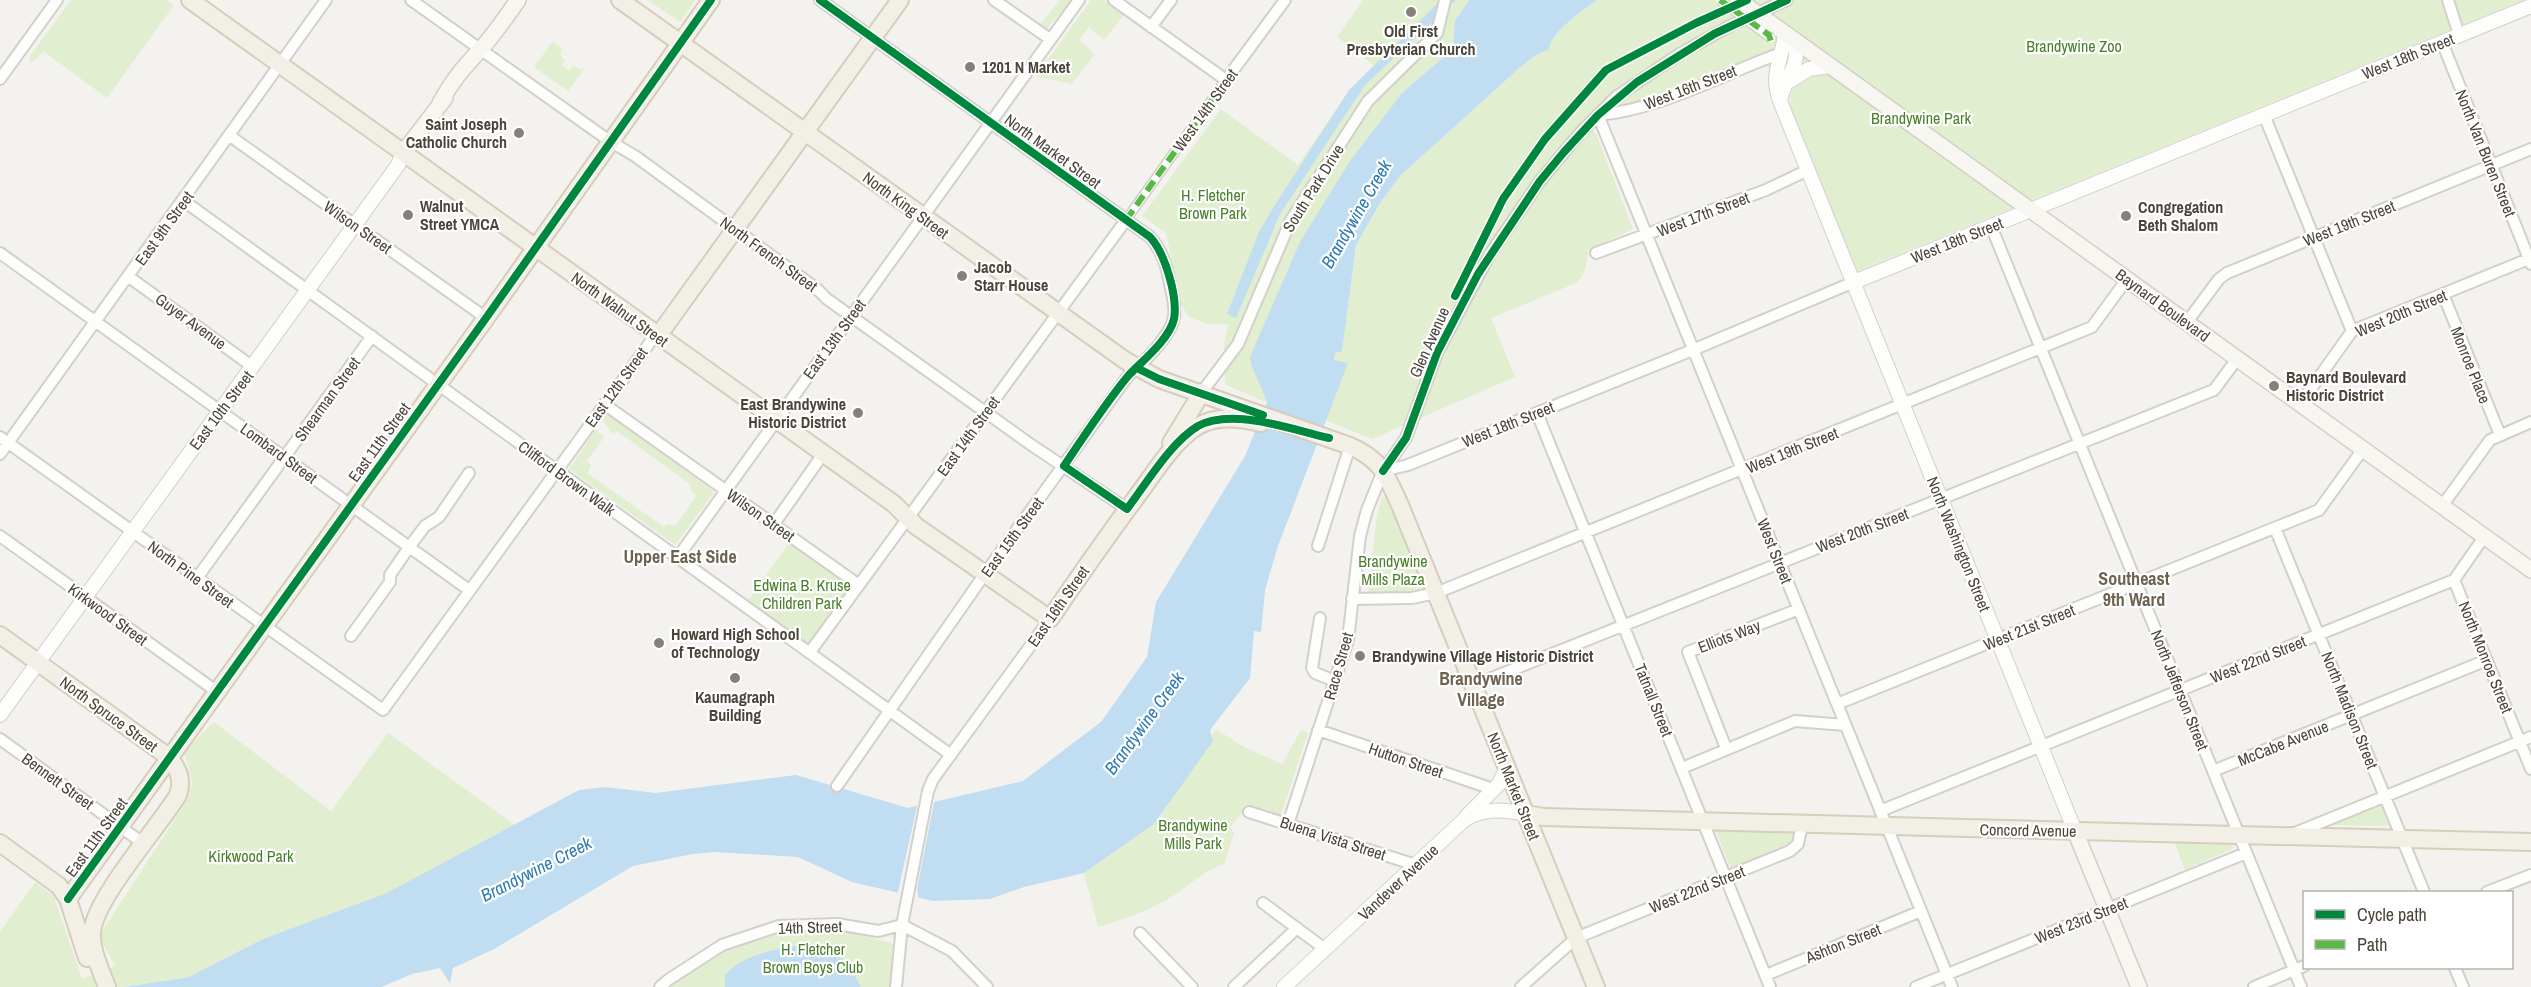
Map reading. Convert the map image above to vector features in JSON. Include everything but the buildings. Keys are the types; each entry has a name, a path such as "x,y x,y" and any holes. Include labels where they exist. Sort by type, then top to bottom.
{"main road":[{"name":"North Walnut Street","path":"190,0 894,504 908,518 1050,619"},
{"name":"East 10th Street","path":"403,153 440,103 473,66 480,50 518,0"},
{"name":"North King Street","path":"620,0 1057,314 1137,368 1159,379 1202,393"},
{"name":"East 11th Street","path":"68,899 536,249 711,0"},
{"name":"East 12th Street","path":"658,336 900,0"},
{"path":"1738,0 1779,39"},
{"name":"Baynard Boulevard","path":"1779,39 1831,66 2531,570"},
{"path":"1158,466 1202,393"},
{"name":"North Market Street","path":"1202,393 1247,415 1338,442 1373,458 1383,471 1400,505 1596,987"},
{"name":"East 16th Street","path":"1050,619 1158,466 1181,440 1199,425 1247,415"},
{"name":"North Spruce Street","path":"0,635 170,758 180,773 181,782 178,795 96,915 92,935 100,981"},
{"name":"Concord Avenue","path":"1526,814 1544,817 1887,828 2238,833 2531,842"},
{"name":"North Washington Street","path":"2075,831 2139,987"},
{"path":"0,843 52,880 68,899 100,981"}],"street":[{"path":"0,79 57,0"},
{"name":"East 9th Street","path":"0,454 4,440 129,277 326,0"},
{"name":"North French Street","path":"411,0 611,142 635,156 850,316 985,412 1127,509"},
{"name":"North Market Street","path":"820,0 1150,237 1161,251 1174,309 1171,325 1152,352 1137,368"},
{"path":"994,0 1050,39"},
{"name":"East 13th Street","path":"678,556 1079,0"},
{"path":"1114,0 1226,80"},
{"path":"1151,27 1171,0"},
{"name":"West 14th Street","path":"1126,220 1285,0"},
{"name":"South Park Drive","path":"1202,393 1238,344 1291,220 1368,101 1437,33 1445,0"},
{"path":"1720,0 1779,39 1794,69 1781,94"},
{"name":"Glen Avenue","path":"1383,471 1406,438 1437,353 1490,254 1540,181 1598,115 1637,82 1681,53 1737,22 1787,0"},
{"path":"2448,0 2459,35"},
{"name":"West 18th Street","path":"1383,471 1408,465 1537,413 2531,6"},
{"name":"West 16th Street","path":"1598,115 1614,114 1647,104 1779,39"},
{"name":"North Van Buren Street","path":"2442,42 2530,260"},
{"path":"1781,94 1802,72 1816,67 1831,66"},
{"name":"North Washington Street","path":"1781,94 1808,170 2075,831"},
{"name":"West Street","path":"1598,115 1695,349 1742,471 1952,987"},
{"path":"2264,115 2352,331"},
{"name":"Wilson Street","path":"230,136 486,318"},
{"name":"West 19th Street","path":"2187,322 2223,275 2531,149"},
{"name":"East 10th Street","path":"0,716 398,165 403,153"},
{"name":"West 17th Street","path":"1596,253 1766,190 1808,170"},
{"name":"Clifford Brown Walk","path":"184,201 306,292 372,336 951,755"},
{"name":"East 14th Street","path":"810,652 1126,220"},
{"name":"North Jefferson Street","path":"1991,226 2039,349 2246,853 2299,969 2301,987"},
{"path":"0,269 4,256"},
{"name":"Lombard Street","path":"4,256 469,590"},
{"name":"West 20th Street","path":"2300,404 2352,331 2530,260"},
{"name":"Guyer Avenue","path":"129,277 253,367"},
{"name":"West 19th Street","path":"1352,598 1412,598 1436,593 1903,405 2092,327 2127,279"},
{"name":"Monroe Place","path":"2443,294 2500,435"},
{"name":"Shearman Street","path":"197,578 372,336"},
{"name":"East 12th Street","path":"383,710 604,404 651,341 658,336"},
{"name":"West 20th Street","path":"1474,685 2214,390 2237,359"},
{"name":"East 15th Street","path":"837,786 849,772 984,574 1128,376 1137,368"},
{"name":"Wilson Street","path":"604,404 859,585"},
{"name":"Tatnall Street","path":"1537,413 1770,987"},
{"path":"2442,506 2487,443 2500,435 2531,423"},
{"name":"North Pine Street","path":"4,440 383,710"},
{"path":"1318,546 1338,442"},
{"name":"West 21st Street","path":"1837,704 2319,510 2363,449"},
{"path":"774,524 823,454"},
{"name":"Race Street","path":"1288,824 1348,640 1360,536 1367,510 1383,471"},
{"path":"351,636 390,582 390,575 410,546 425,526 439,517 469,473"},
{"name":"North Madison Street","path":"2275,528 2424,891"},
{"name":"Kirkwood Street","path":"0,536 216,691"},
{"path":"2454,580 2484,537"},
{"name":"West 22nd Street","path":"1880,811 2454,580"},
{"name":"North Monroe Street","path":"2454,580 2531,769"},
{"name":"Elliots Way","path":"1726,748 1688,652 1799,609"},
{"path":"1320,618 1312,668 1315,673 1335,681"},
{"name":"East 16th Street","path":"896,987 902,925 928,791 933,779 1050,619"},
{"name":"McCabe Avenue","path":"2213,771 2487,660"},
{"path":"1682,768 1795,721 1845,725"},
{"name":"Hutton Street","path":"1318,730 1493,789"},
{"path":"2288,836 2531,736"},
{"name":"Bennett Street","path":"0,739 144,844"},
{"path":"1464,820 1502,780 1507,768"},
{"name":"Vandever Avenue","path":"1284,987 1464,820 1484,811 1526,814"},
{"name":"Buena Vista Street","path":"1249,812 1416,865"},
{"name":"West 22nd Street","path":"1521,987 1576,938 1790,851 1798,844 1802,825"},
{"name":"West 23rd Street","path":"1916,987 2246,853"},
{"path":"2489,891 2531,874"},
{"path":"1263,903 1325,949"},
{"name":"Ashton Street","path":"1766,975 1921,911"},
{"name":"14th Street","path":"660,987 722,945 779,926 837,924 878,931 902,925"},
{"path":"902,925 952,951 987,987"},
{"path":"1234,987 1296,928"},
{"path":"1140,933 1192,987"},
{"path":"2254,987 2299,969"},
{"path":"2455,969 2463,987"}],"green space":[{"path":"71,0 166,0 174,5 107,98 43,51 35,60 29,62 30,56"},
{"path":"647,0 695,0 680,22"},
{"path":"1060,0 1073,0 1045,30 1041,29 1041,23"},
{"path":"1091,0 1104,0 1126,12 1104,40 1089,27 1079,40 1095,54 1072,84 1036,76"},
{"name":"H. Fletcher Brown Park","path":"1363,0 1469,0 1455,21 1453,49 1402,93 1350,161 1267,401 1263,401 1225,384 1224,344 1228,324 1206,324 1188,316 1181,304 1166,233 1142,216 1221,109 1298,165 1349,91 1373,65 1337,37"},
{"name":"Brandywine Park","path":"1597,0 2524,0 1858,271 1855,269 1791,111 1790,97 1793,89 1756,57 1673,91 1614,109 1604,102 1586,119 1597,136 1633,229 1588,250 1585,268 1576,283 1491,318 1515,377 1372,439 1325,420 1347,363 1334,361 1335,353 1342,351 1356,245 1380,203 1400,176 1518,69 1536,55 1549,49 1551,42 1561,29"},
{"path":"553,41 562,48 560,54 565,61 562,65 569,71 573,66 579,69 585,68 568,91 534,67"},
{"path":"607,414 712,490 713,494 675,545 569,469 596,429 604,437 587,461 591,466 587,473 664,527 667,524 676,525 696,496 690,489 691,485 617,431 613,434 603,421"},
{"name":"Brandywine Mills Plaza","path":"1382,497 1388,498 1425,591 1368,593 1377,515"},
{"name":"Edwina B. Kruse Children Park","path":"793,537 859,585 810,652 745,605"},
{"name":"Kirkwood Park","path":"214,722 331,811 388,733 515,825 388,893 263,939 189,977 125,987 0,987 0,932 35,882 54,897 82,979 115,966 99,936 188,799 192,782 184,751"},
{"name":"Brandywine Mills Park","path":"1216,729 1244,747 1282,764 1301,730 1308,733 1281,815 1249,805 1230,827 1234,833 1224,864 1209,870 1160,903 1134,915 1098,927 1084,873 1149,828 1160,817"},
{"path":"2380,802 2389,825 2331,825"},
{"path":"1716,831 1797,833 1794,841 1731,869"},
{"path":"2175,843 2233,845 2234,848 2185,870"},
{"name":"H. Fletcher Brown Boys Club","path":"839,928 893,944 890,987 661,987 733,941 778,930"}],"water":[{"path":"1441,0 1456,0 1365,85 1280,214 1236,318 1227,314 1259,232 1349,90"},
{"name":"Brandywine Creek","path":"1469,0 1597,0 1561,29 1551,42 1549,49 1536,55 1518,69 1400,176 1380,203 1356,245 1342,351 1335,353 1334,360 1348,363 1278,546 1265,590 1261,632 1254,631 1250,678 1210,730 1213,741 1154,824 1084,873 1024,887 990,899 933,901 852,882 798,857 714,852 693,854 633,866 494,949 453,968 450,983 440,968 412,974 381,987 125,987 189,977 263,939 387,893 579,790 605,787 656,793 796,775 908,808 1023,781 1101,722 1147,657 1156,602 1245,456 1267,402 1250,357 1300,242 1350,161 1402,93 1453,49 1455,21"},
{"path":"809,944 835,953 851,970 861,987 725,987 725,975 742,961 764,953"}],"pier":[{"path":"935,798 917,889 919,902 897,896 918,802"}],"marked path":[{"path":"1720,0 1769,35 1772,45"},
{"path":"1126,220 1226,80"}],"cycle path":[{"path":"68,899 486,318 711,0"},
{"path":"820,0 1150,237 1161,253 1174,299 1175,310 1171,327 1161,342 1119,387 1064,466 1127,509 1178,442 1198,426 1212,421 1245,419 1329,438"},
{"path":"1455,296 1503,199 1545,139 1606,70 1696,23 1747,0"},
{"path":"1383,471 1406,438 1437,353 1478,274 1540,181 1564,152 1598,115 1637,82 1714,34 1787,0"},
{"path":"1137,368 1159,379 1263,415"}],"place":[{"name":"Old First Presbyterian Church","path":"1411,12"},
{"name":"1201 N Market","path":"970,67"},
{"name":"Saint Joseph Catholic Church","path":"519,133"},
{"name":"Walnut Street YMCA","path":"408,215"},
{"name":"Congregation Beth Shalom","path":"2126,216"},
{"name":"Jacob Starr House","path":"962,276"},
{"name":"Baynard Boulevard Historic District","path":"2274,386"},
{"name":"East Brandywine Historic District","path":"858,413"},
{"name":"Howard High School of Technology","path":"659,643"},
{"name":"Brandywine Village Historic District","path":"1360,656"},
{"name":"Kaumagraph Building","path":"735,678"}],"district":[{"name":"Upper East Side","path":"680,556"},
{"name":"Southeast 9th Ward","path":"2134,588"},
{"name":"Brandywine Village","path":"1481,688"}],"park label":[{"name":"Brandywine Zoo","path":"2074,46"}]}
